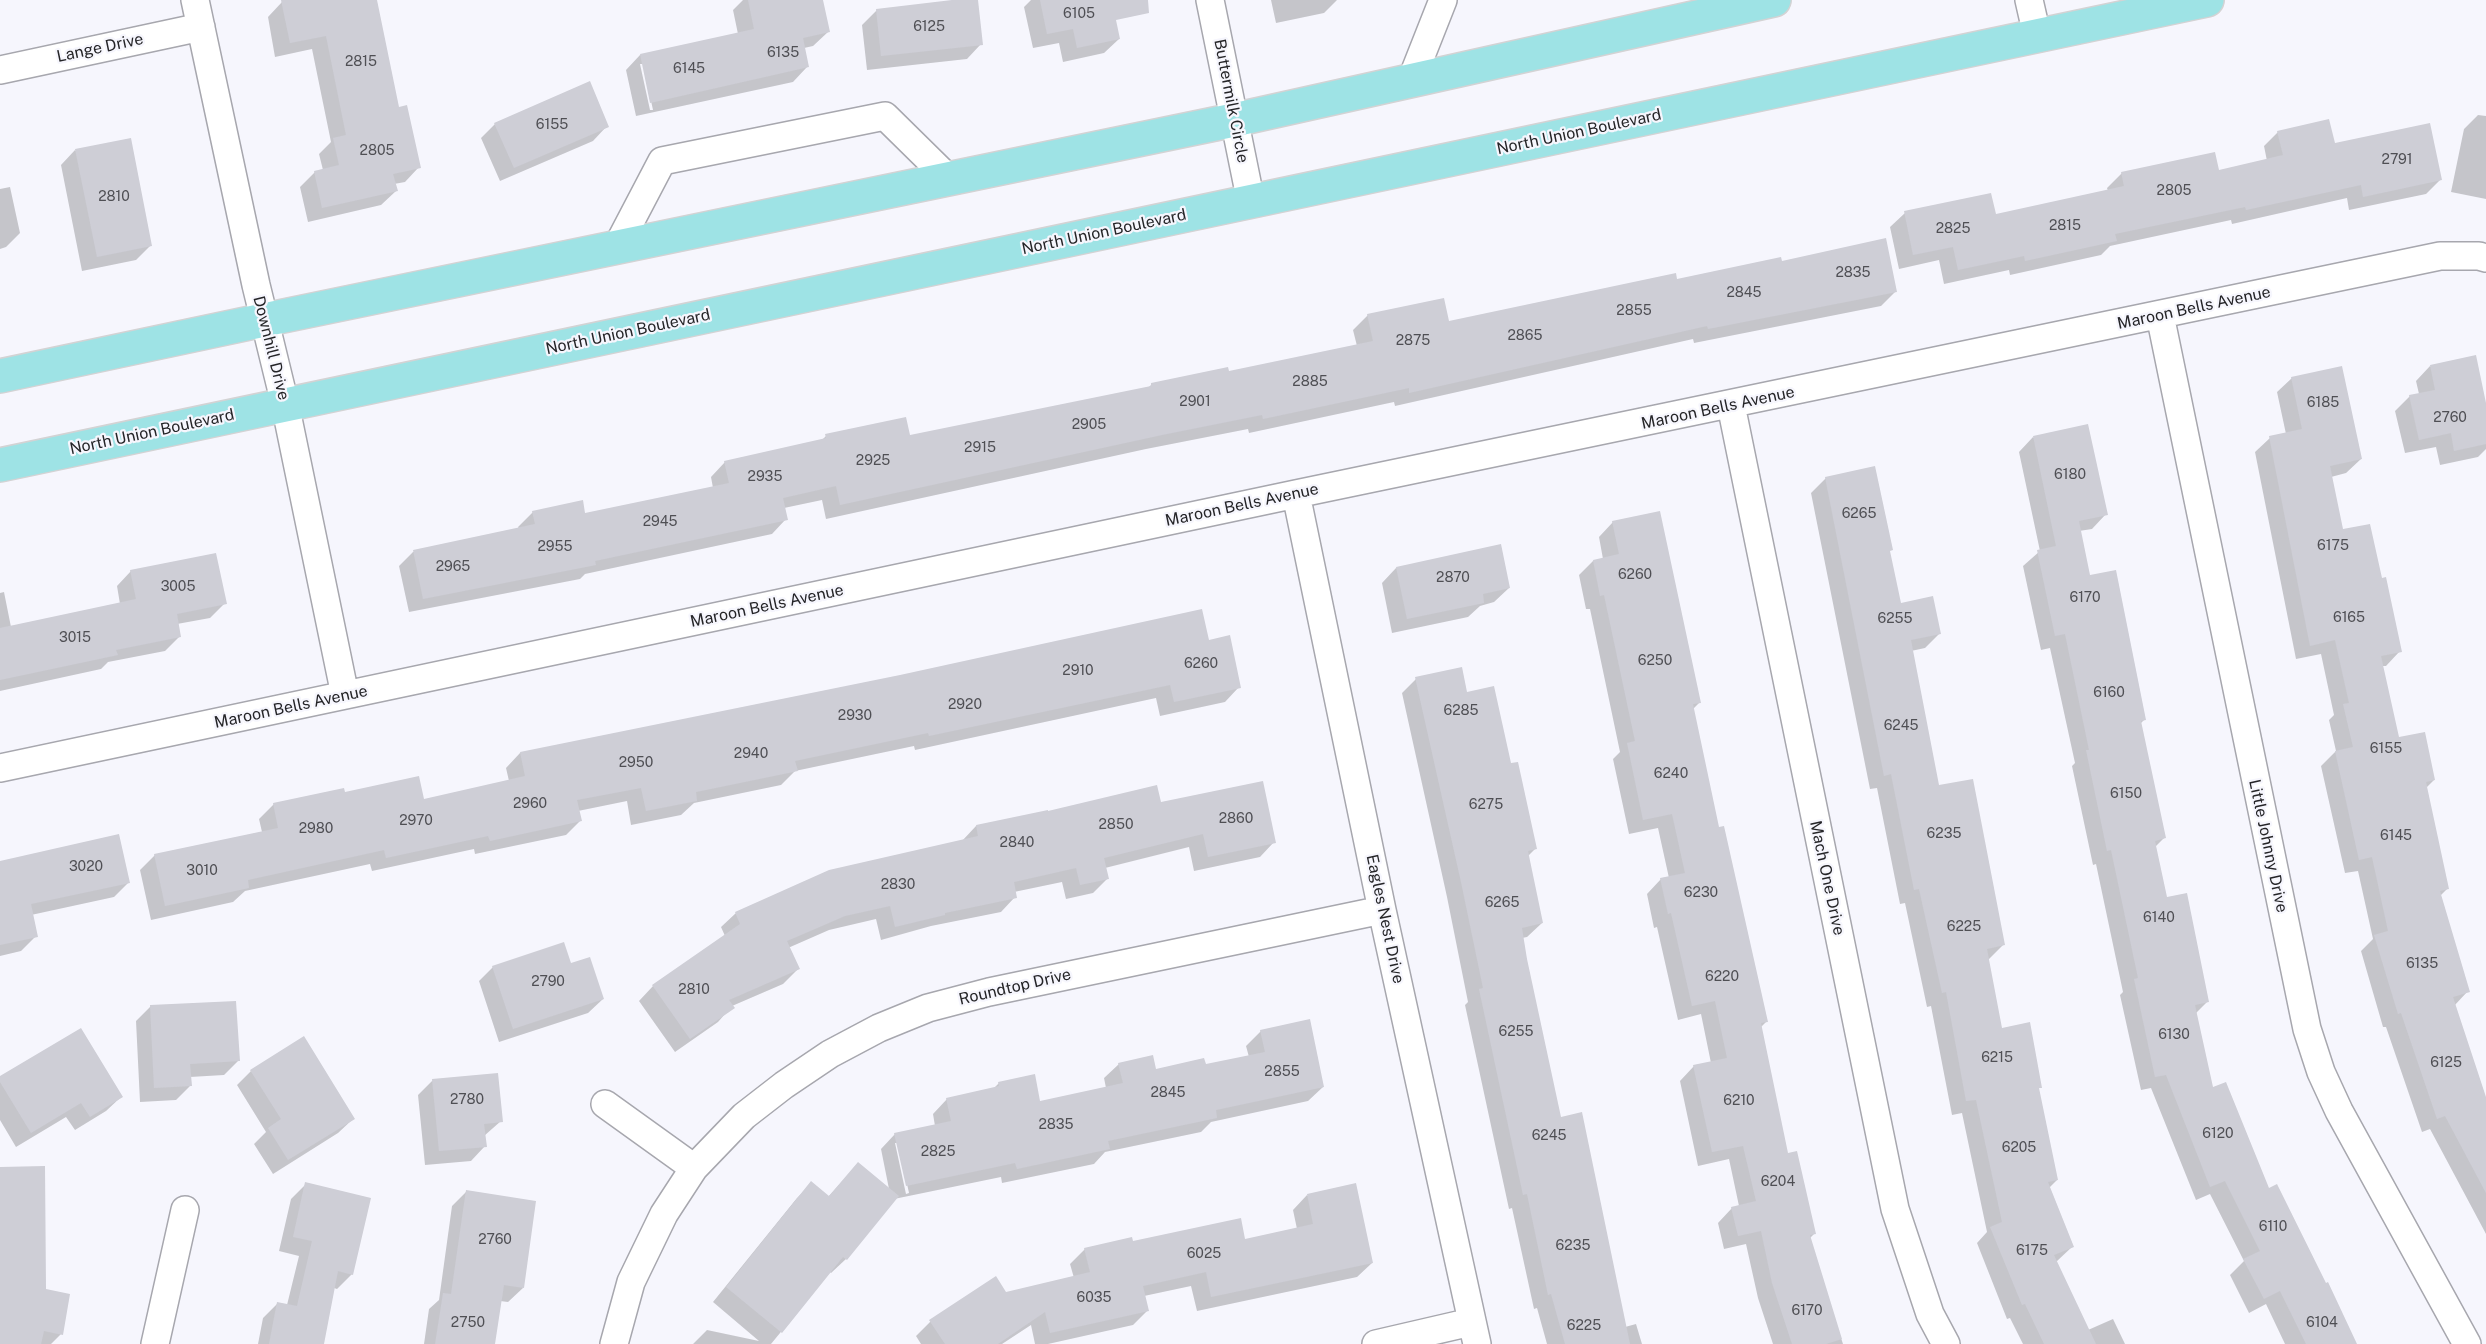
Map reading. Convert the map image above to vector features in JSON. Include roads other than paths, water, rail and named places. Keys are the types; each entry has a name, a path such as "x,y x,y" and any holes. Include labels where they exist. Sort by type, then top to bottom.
{"main road":[{"path":"0,376 1234,120 1774,0"},
{"name":"North Union Boulevard","path":"0,465 2208,0"}],"street":[{"name":"Downhill Drive","path":"195,0 264,320 285,404 345,696"},
{"name":"Buttermilk Circle","path":"1210,0 1251,202"},
{"path":"1411,81 1443,0"},
{"path":"2029,0 2037,35"},
{"name":"Lange Drive","path":"0,70 201,27"},
{"path":"617,247 662,161 885,116 949,179"},
{"name":"Maroon Bells Avenue","path":"0,768 1296,494 2440,256 2486,258"},
{"name":"Little Johnny Drive","path":"2160,315 2307,1029 2321,1072 2339,1111 2467,1344"},
{"name":"Mach One Drive","path":"1731,405 1895,1209 1930,1314 1946,1344"},
{"name":"Eagles Nest Drive","path":"1296,494 1382,910 1474,1333"},
{"name":"Roundtop Drive","path":"614,1344 631,1282 664,1214 694,1168 744,1116 830,1054 879,1028 928,1008 989,992 1382,910"},
{"path":"605,1104 694,1168"},
{"path":"155,1344 185,1210"},
{"path":"1376,1344 1474,1333"}]}
